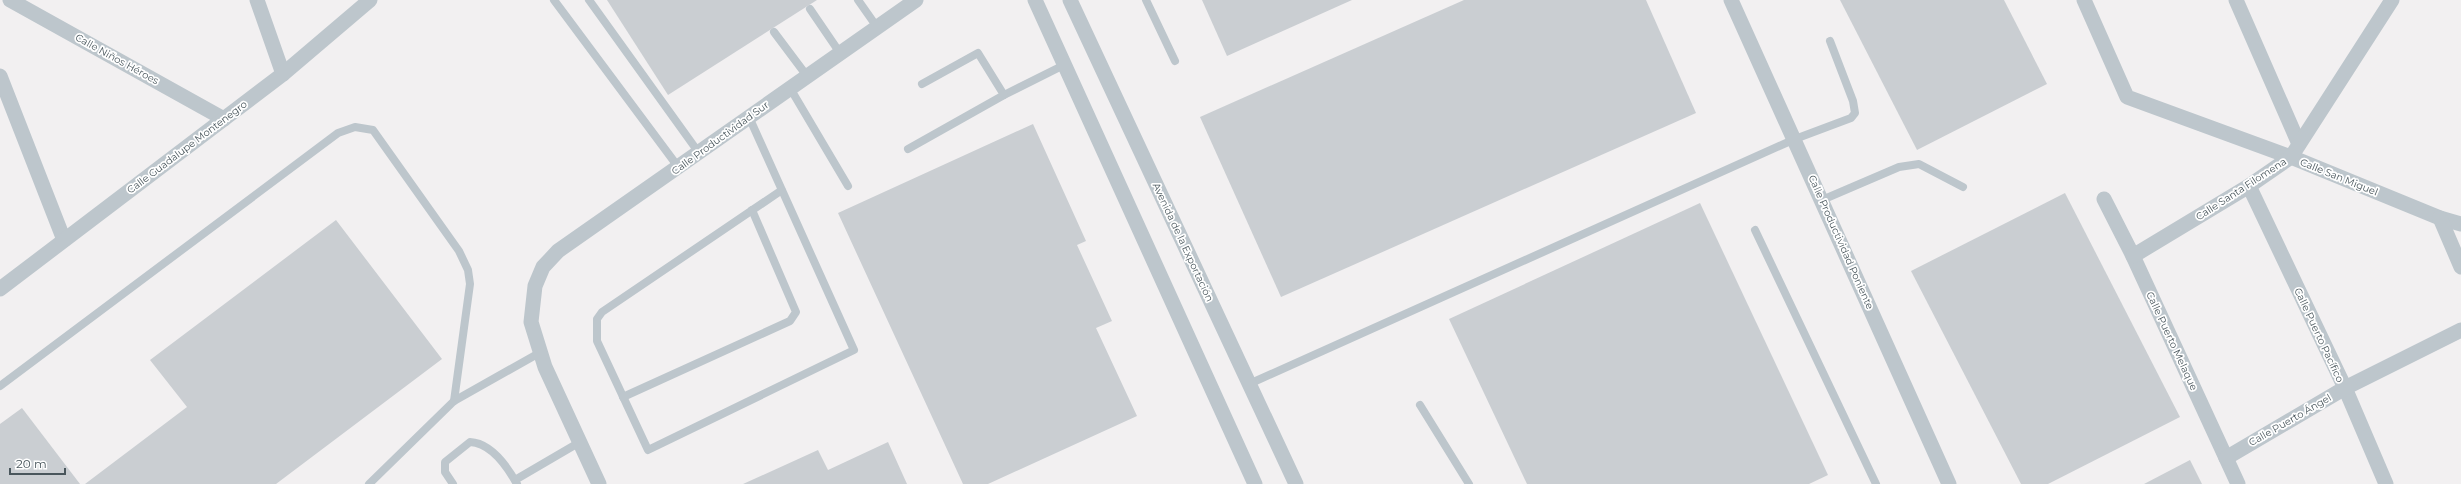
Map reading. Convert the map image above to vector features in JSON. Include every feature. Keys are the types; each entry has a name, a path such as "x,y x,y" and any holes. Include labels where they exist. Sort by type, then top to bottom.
{"street":[{"name":"Calle Niños Héroes","path":"10,0 224,118"},
{"path":"257,0 283,74"},
{"name":"Calle Guadalupe Montenegro","path":"0,289 283,74 370,0"},
{"name":"Calle Productividad Sur","path":"599,484 545,368 531,322 535,286 543,267 558,251 679,168 916,0"},
{"path":"1035,0 1255,484"},
{"name":"Avenida de la Exportación","path":"1070,0 1296,484"},
{"name":"Calle Productividad Poniente","path":"1731,0 1950,484"},
{"name":"Calle San Miguel","path":"2084,0 2127,97 2295,150 2440,218 2461,223"},
{"path":"2236,0 2295,150"},
{"name":"Calle Santa Filomena","path":"2133,256 2249,186 2295,150 2392,0"},
{"path":"0,76 64,240"},
{"name":"Calle Puerto Pacífico","path":"2249,186 2344,388 2386,484"},
{"name":"Calle Puerto Melaque","path":"2104,198 2133,256 2238,484"},
{"path":"2440,218 2461,267"},
{"name":"Calle Puerto Ángel","path":"2226,458 2344,388 2461,330"}],"lane":[{"path":"554,0 679,168"},
{"path":"588,0 699,153"},
{"path":"858,0 877,27"},
{"path":"1146,0 1175,61"},
{"path":"810,9 840,53"},
{"path":"774,32 807,76"},
{"path":"1249,384 1795,139 1851,118 1855,113 1853,100 1830,40"},
{"path":"922,84 978,53 1004,94"},
{"path":"908,149 1004,94 1064,65"},
{"path":"790,88 848,186"},
{"path":"749,117 782,190 854,350 648,450 597,340 597,319 600,315 782,190"},
{"path":"0,386 338,133 355,127 373,130 459,251 468,270 470,284 454,401"},
{"path":"1822,200 1899,167 1911,164 1919,164 1963,187"},
{"path":"623,397 794,318 796,312 752,210"},
{"path":"1755,230 1876,484"},
{"path":"369,484 454,401 541,352"},
{"path":"1420,404 1469,484"},
{"path":"453,484 445,472 445,462 470,442 481,443 489,448 516,482 580,442"}],"building":[{"path":"607,0 817,0 668,95"},
{"path":"1202,0 1352,0 1227,56"},
{"path":"1464,0 1646,0 1696,113 1281,297 1200,117"},
{"path":"1840,0 2004,0 2047,84 1917,150"},
{"path":"1033,124 1086,241 1077,245 1112,321 1096,328 1137,416 988,484 963,484 838,213"},
{"path":"2065,193 2180,417 2048,484 2021,484 1911,271"},
{"path":"1700,203 1828,475 1809,484 1527,484 1449,319"},
{"path":"336,220 442,359 276,484 85,484 187,407 150,360"},
{"path":"22,408 80,484 0,484 0,424"},
{"path":"888,442 907,484 743,484 818,450 828,470"},
{"path":"2190,460 2202,484 2144,484"}]}
